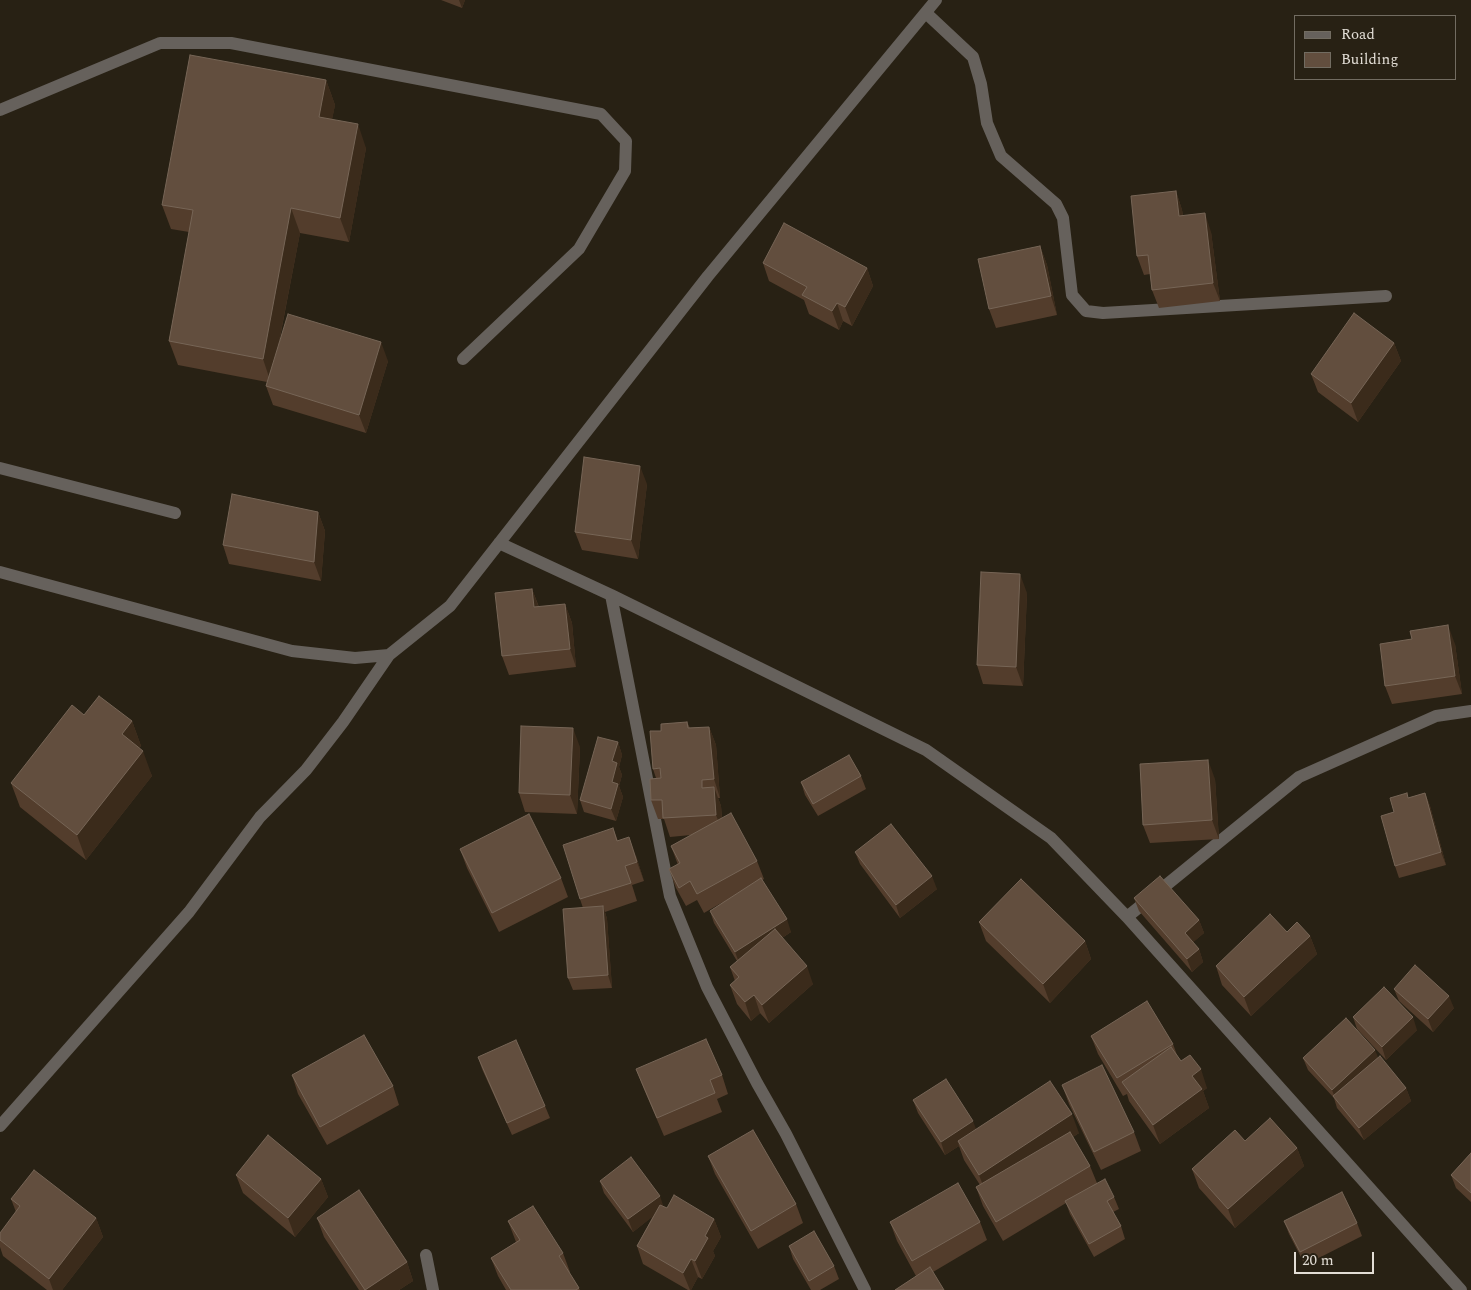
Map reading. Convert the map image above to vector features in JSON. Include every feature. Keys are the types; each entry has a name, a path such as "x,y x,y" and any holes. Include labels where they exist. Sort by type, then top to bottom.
{"street":[{"path":"0,1126 189,912 260,817 306,770 343,722 389,655 450,606 708,276 936,0"},
{"path":"926,13 973,57 981,84 987,123 1001,156 1056,204 1063,218 1072,295 1086,311 1103,313 1386,296"},
{"path":"0,110 160,43 230,43 601,114 626,141 626,171 579,249 463,359"},
{"path":"0,468 175,513"},
{"path":"499,543 611,595 926,750 1051,838 1127,917 1461,1290"},
{"path":"0,572 292,651 355,658 389,655"},
{"path":"611,595 670,896 707,987 786,1134 865,1290"},
{"path":"1127,917 1299,777 1436,716 1471,711"},
{"path":"426,1254 433,1290"}],"building":[{"path":"190,55 326,80 319,117 358,124 340,218 291,208 263,359 169,341 193,210 162,205"},
{"path":"1176,191 1179,216 1205,213 1213,283 1152,290 1148,255 1137,256 1131,196"},
{"path":"784,223 867,268 845,307 837,303 832,311 802,295 807,287 763,263"},
{"path":"1040,246 1051,296 989,309 978,259"},
{"path":"1354,313 1394,343 1351,403 1311,374"},
{"path":"288,314 381,342 359,415 266,386"},
{"path":"584,457 640,466 631,540 575,532"},
{"path":"232,494 318,512 314,562 223,545"},
{"path":"981,572 1020,574 1016,667 977,665"},
{"path":"532,589 534,607 565,604 570,649 502,656 495,593"},
{"path":"1448,625 1455,676 1385,686 1380,644 1412,639 1410,631"},
{"path":"99,696 132,721 122,734 143,751 77,835 11,783 72,705 84,715"},
{"path":"687,722 688,728 709,727 714,779 702,780 702,788 714,787 716,815 663,818 662,800 651,800 650,779 661,778 660,768 653,769 650,731 661,731 661,724"},
{"path":"521,726 573,728 570,795 519,793"},
{"path":"598,737 618,742 612,761 617,763 612,782 618,784 611,809 580,800"},
{"path":"849,755 861,776 813,804 801,782"},
{"path":"1208,760 1212,820 1143,825 1140,764"},
{"path":"1407,793 1408,798 1425,793 1441,852 1395,866 1381,816 1394,812 1390,798"},
{"path":"731,813 757,861 697,894 690,881 679,888 669,869 680,863 671,846"},
{"path":"529,814 561,878 492,913 460,849"},
{"path":"891,824 932,876 896,905 855,852"},
{"path":"613,828 617,841 629,837 637,862 625,866 631,883 580,899 563,845"},
{"path":"1160,876 1199,920 1185,933 1199,949 1187,959 1134,898"},
{"path":"761,878 787,919 735,952 710,911"},
{"path":"1021,879 1085,941 1043,984 979,922"},
{"path":"603,906 608,975 568,978 563,909"},
{"path":"1270,914 1287,932 1297,922 1310,936 1244,997 1216,966"},
{"path":"775,929 807,966 762,1005 754,995 745,1002 730,985 739,977 730,967"},
{"path":"1415,965 1449,996 1428,1019 1394,989"},
{"path":"1384,987 1413,1017 1382,1047 1353,1017"},
{"path":"1147,1001 1173,1044 1117,1078 1091,1036"},
{"path":"1346,1018 1375,1050 1332,1090 1303,1058"},
{"path":"364,1035 393,1086 320,1127 292,1075"},
{"path":"706,1039 722,1075 710,1080 715,1093 657,1118 636,1069"},
{"path":"516,1040 545,1106 507,1123 478,1057"},
{"path":"1171,1047 1181,1061 1190,1055 1201,1069 1192,1076 1202,1089 1153,1125 1122,1082"},
{"path":"1380,1056 1406,1088 1359,1128 1333,1096"},
{"path":"1102,1065 1134,1132 1094,1152 1062,1085"},
{"path":"946,1079 973,1121 941,1142 913,1100"},
{"path":"1050,1081 1072,1114 979,1175 958,1141"},
{"path":"1270,1118 1297,1148 1228,1209 1192,1169 1235,1130 1245,1141"},
{"path":"753,1130 796,1204 751,1231 708,1156"},
{"path":"1070,1132 1090,1166 996,1222 976,1187"},
{"path":"268,1135 321,1179 288,1218 236,1175"},
{"path":"1471,1153 1471,1193 1451,1175"},
{"path":"631,1157 660,1196 628,1219 600,1181"},
{"path":"34,1170 96,1218 49,1279 0,1240 0,1233 20,1206 11,1199"},
{"path":"1105,1179 1114,1197 1107,1201 1121,1226 1089,1244 1065,1201"},
{"path":"958,1183 980,1222 912,1261 890,1222"},
{"path":"359,1190 407,1262 365,1290 317,1218"},
{"path":"1342,1192 1357,1223 1300,1252 1284,1221"},
{"path":"674,1195 714,1219 705,1236 708,1238 695,1261 691,1259 683,1273 637,1246 660,1205 667,1208"},
{"path":"533,1206 563,1253 559,1256 579,1288 576,1290 511,1290 491,1258 520,1240 508,1221"},
{"path":"814,1231 834,1266 809,1281 789,1246"},
{"path":"930,1267 944,1290 895,1290"}]}
